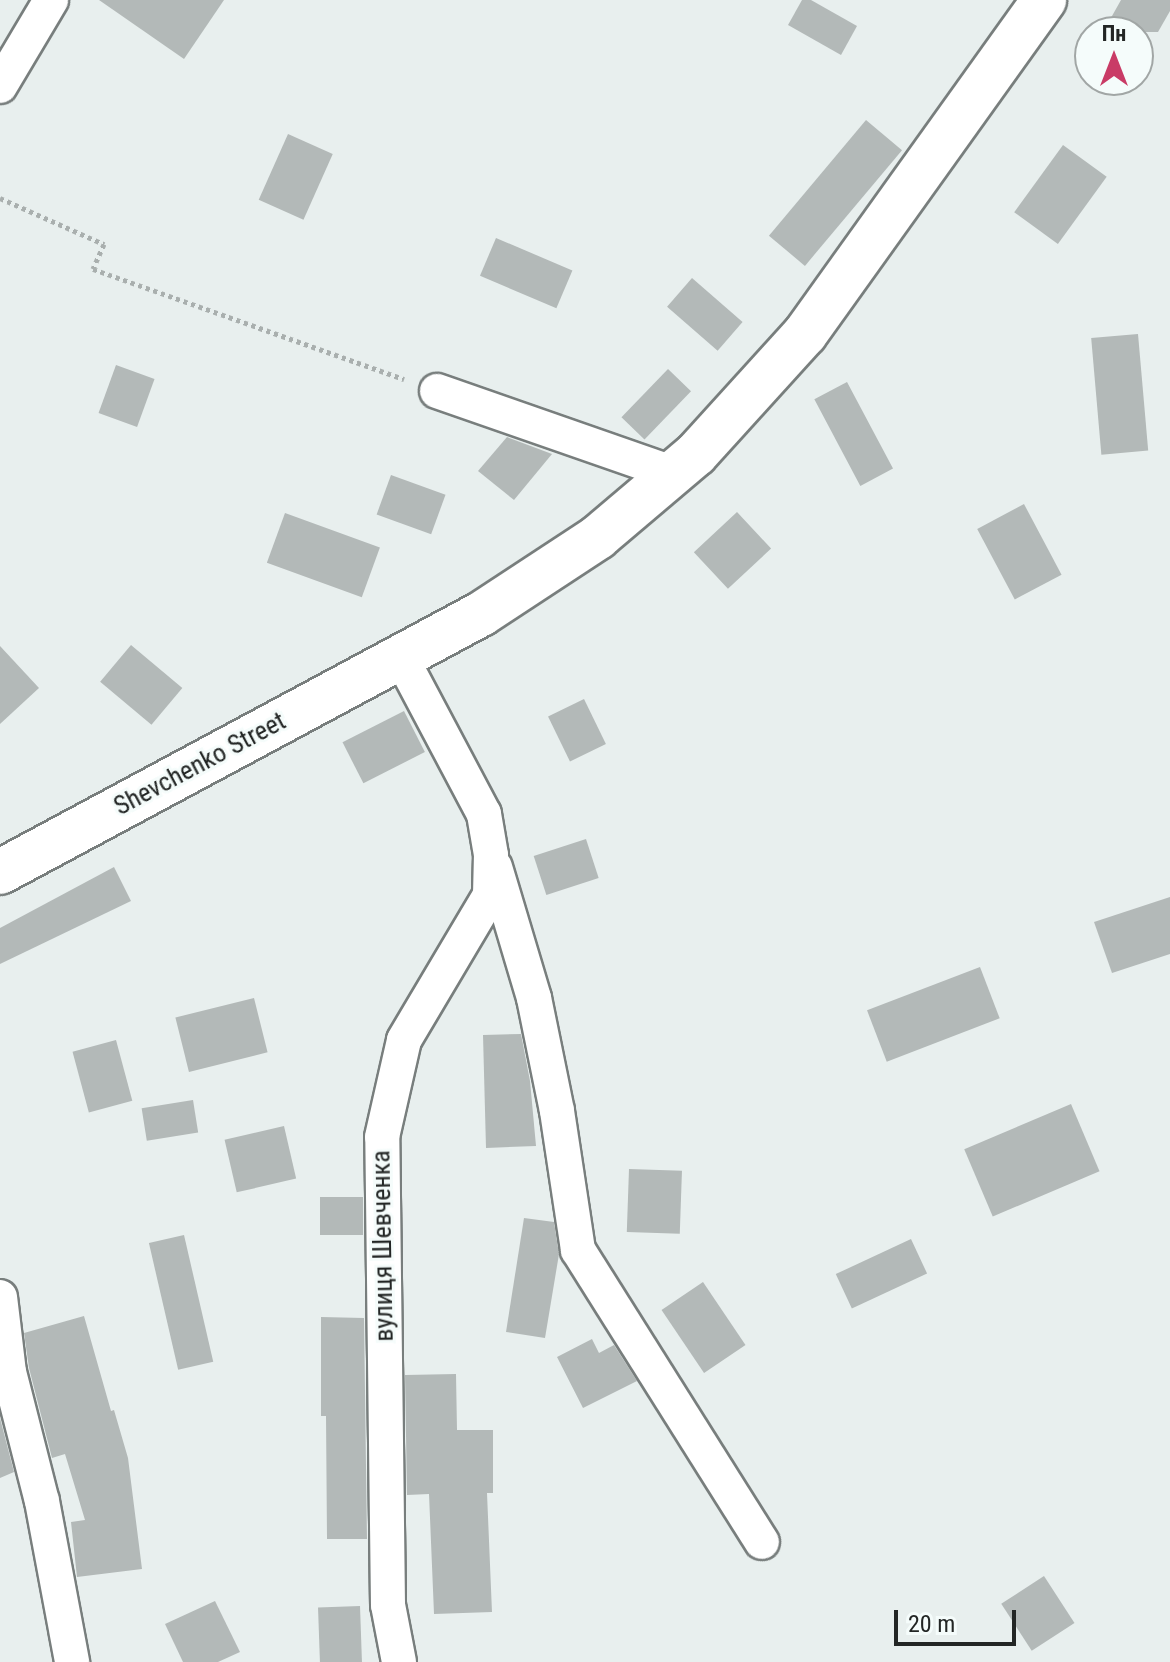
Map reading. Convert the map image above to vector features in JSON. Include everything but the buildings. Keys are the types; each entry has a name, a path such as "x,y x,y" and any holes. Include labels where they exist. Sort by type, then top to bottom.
{"main road":[{"name":"Shevchenko Street","path":"0,872 481,614 598,537 696,454 805,334 1044,0"}],"street":[{"path":"0,86 51,0"},
{"path":"437,391 672,473"},
{"name":"вулиця Шевченка","path":"401,657 484,814 491,855 534,998 557,1111 578,1250 762,1542"},
{"name":"вулиця Шевченка","path":"399,1662 388,1605 382,1137 404,1040 490,895 491,855"},
{"path":"0,1297 9,1372 42,1501 72,1662"}],"path":[{"path":"0,198 104,244 93,269 437,391"}]}
